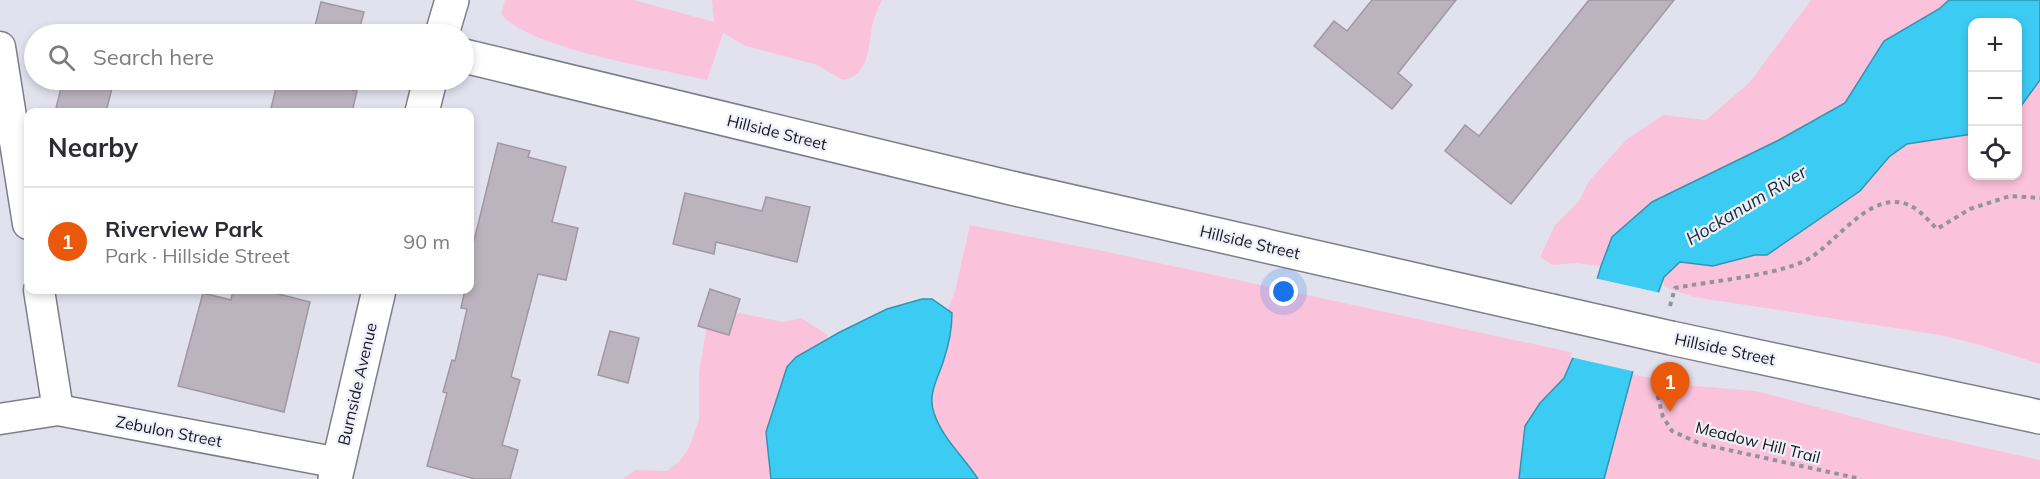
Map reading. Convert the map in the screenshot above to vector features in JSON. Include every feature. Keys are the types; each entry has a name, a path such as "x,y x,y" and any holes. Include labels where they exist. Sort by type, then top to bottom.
{"main road":[{"path":"445,24 452,0"},
{"name":"Hillside Street","path":"474,58 996,184 1667,337 2040,417"},
{"path":"423,108 428,90"},
{"name":"Burnside Avenue","path":"337,471 378,294"}],"street":[{"path":"0,47 24,199"},
{"path":"40,294 58,410"},
{"name":"Zebulon Street","path":"0,419 58,410 337,471"}],"path":[{"path":"1667,337 1675,288 1785,268 1812,258 1861,215 1890,202 1911,204 1937,229 1970,209 2010,196 2040,198"},
{"name":"Meadow Hill Trail","path":"1667,337 1656,389 1663,417 1672,431 1701,444 1861,479"}],"shaded area":[{"path":"505,0 634,0 714,22 712,0 882,0 873,22 867,58 859,72 852,77 843,80 817,65 746,46 723,33 707,80 597,56 539,38 517,27 501,14"},
{"path":"1811,0 1949,0 1939,9 1884,41 1846,103 1613,237 1601,266 1575,263 1553,265 1540,257 1555,225 1579,201 1589,181 1626,140 1663,115 1706,120 1749,83"},
{"path":"2040,80 2040,364 1940,335 1694,297 1664,287 1664,277 1680,262 1713,266 1755,255 1767,255 1860,191 1889,157 1907,144 1968,135 1968,180 2022,180 2022,105"},
{"path":"970,225 1108,252 1589,356 1588,365 1684,385 1756,391 1904,430 2040,460 2040,479 912,479 950,311 948,309 955,291"},
{"path":"739,313 783,322 801,318 828,335 825,341 796,357 780,388 766,432 771,479 623,479 635,470 667,471 680,461 689,448 699,420 699,372 706,330 709,326"}],"water":[{"name":"Hockanum River","path":"1949,0 2040,0 2040,80 2022,105 2022,18 1968,18 1968,135 1907,144 1889,157 1860,191 1767,255 1755,255 1713,266 1680,262 1664,277 1642,337 1604,479 1519,479 1525,426 1540,403 1564,378 1575,353 1612,237 1652,202 1779,140 1845,103 1884,41 1939,9"},
{"path":"922,299 932,299 952,313 949,342 933,392 932,406 942,431 978,479 771,479 766,432 787,367 796,357 840,332 887,309"}],"pier":[{"path":"1594,278 1661,293 1636,372 1570,357"}],"building":[{"path":"1372,0 1456,0 1398,73 1412,85 1392,109 1314,46 1334,21 1347,31"},
{"path":"1589,0 1674,0 1511,204 1445,151 1465,125 1479,136"},
{"path":"321,2 364,12 361,24 316,24"},
{"path":"60,90 112,90 107,108 56,108"},
{"path":"276,90 357,91 353,108 271,108"},
{"path":"498,143 530,151 528,157 566,167 552,222 578,228 566,280 538,274 511,377 520,380 502,445 518,450 510,479 475,479 427,466 447,393 443,392 452,360 455,361 467,309 461,308 464,294 474,294 474,241"},
{"path":"685,193 762,211 766,197 810,207 797,262 716,242 714,254 673,244"},
{"path":"710,289 740,299 729,335 698,326"},
{"path":"203,294 231,300 232,294 279,294 310,302 284,412 178,386"},
{"path":"610,331 639,338 628,383 598,375"}],"place":[{"name":"Riverview Park","path":"1670,412"}]}
